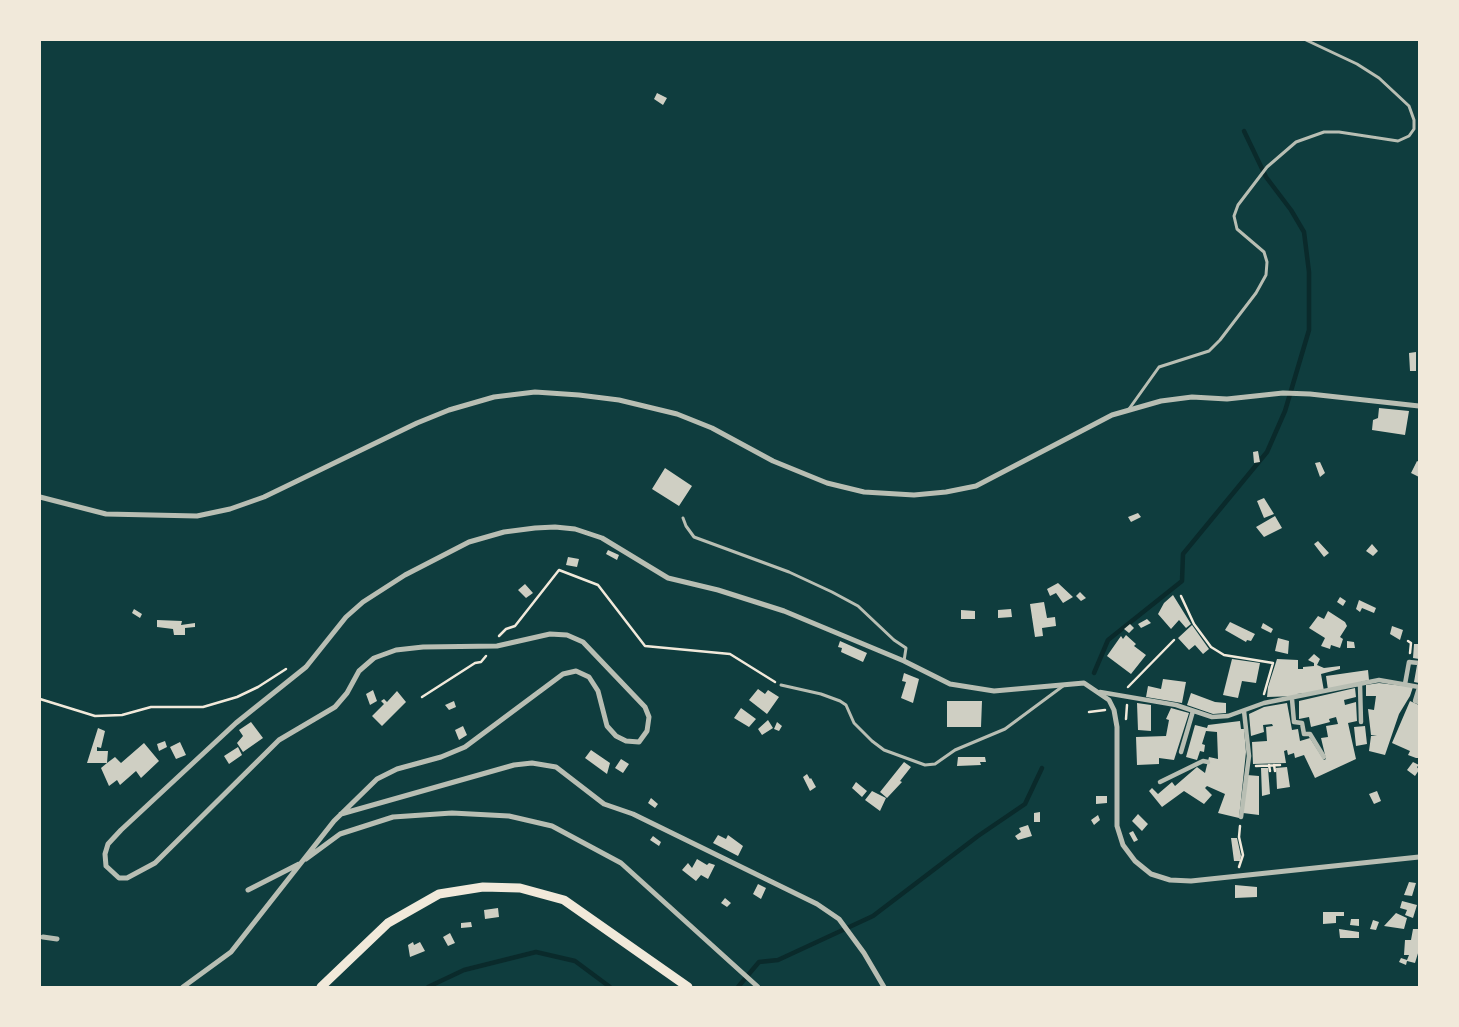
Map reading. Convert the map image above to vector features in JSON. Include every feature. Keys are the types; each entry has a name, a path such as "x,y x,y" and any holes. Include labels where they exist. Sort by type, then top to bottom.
{"main road":[{"path":"320,987 388,923 439,894 483,887 520,888 564,900 688,987"}],"street":[{"path":"40,497 106,514 197,516 230,509 264,497 417,423 449,410 494,397 536,392 579,394 619,400 676,414 721,433 773,460 844,488 881,493 930,494 976,486 1112,415 1161,401 1192,397 1227,399 1283,393 1334,396 1419,406"},
{"path":"183,987 231,952 340,814 377,779 397,769 441,757 464,747 482,736 531,695 569,671 583,673 593,683 598,691 607,726 616,736 626,741 639,742 647,731 649,717 640,699 583,642 567,636 550,634 497,646 423,647 396,650 374,658 359,671 347,693 335,707 279,740 155,863 127,878 119,878 106,866 104,854 108,844 121,830 236,723 306,667 346,617 363,602 404,575 469,542 504,532 555,527 575,530 602,538 668,578 718,590 784,611 904,661 950,684 972,689 994,690 1084,683 1100,692 1109,700 1114,710 1117,727 1117,826 1123,845 1135,861 1151,874 1170,880 1191,880 1419,857"},
{"path":"1405,684 1409,662 1419,663"},
{"path":"1100,692 1121,694 1212,717 1228,716 1264,703 1292,699 1379,680 1419,687 1415,701 1419,702"},
{"path":"1360,684 1360,722"},
{"path":"1292,699 1294,722 1302,723 1304,734 1310,734 1324,757"},
{"path":"1181,752 1193,711"},
{"path":"1242,817 1244,781 1249,766 1249,742 1244,711"},
{"path":"1160,782 1203,761 1208,762"},
{"path":"340,814 514,766 532,763 547,764 572,777 583,789 604,804 633,814 817,904 839,919 864,953 884,987"},
{"path":"248,890 300,863 340,834 393,817 462,813 509,816 552,826 621,863 758,987"},
{"path":"43,937 57,939"}],"lane":[{"path":"1127,411 1159,368 1209,351 1220,340 1266,275 1267,262 1264,252 1237,229 1234,216 1238,205 1267,167 1296,142 1318,134 1339,132 1398,141 1409,136 1414,129 1414,120 1409,106 1379,78 1357,64 1306,40"},
{"path":"683,518 694,537 789,572 858,606 888,635 906,648 904,661"},
{"path":"781,685 822,694 840,701 846,705 854,723 878,745 918,764 930,765 956,750 1005,729 1067,683"}],"path":[{"path":"499,636 506,629 515,626 559,570 598,586 645,646 730,654 781,685"},
{"path":"1181,596 1194,624 1211,647 1224,655 1272,664 1263,697 1264,703"},
{"path":"1125,690 1174,640"},
{"path":"1408,641 1411,643 1409,662"},
{"path":"422,696 474,663 481,662 497,646"},
{"path":"40,699 95,716 122,715 152,707 203,707 236,697 258,687 290,666 306,667"},
{"path":"1089,712 1109,710"},
{"path":"1274,765 1275,771"},
{"path":"1249,766 1280,765"},
{"path":"1269,766 1270,771"},
{"path":"1239,875 1243,855 1239,837 1242,817"}],"building":[{"path":"657,93 667,98 663,105 654,99"},
{"path":"1416,352 1416,371 1410,371 1409,353"},
{"path":"1379,408 1409,411 1405,435 1372,430 1373,420 1378,418"},
{"path":"1258,451 1260,462 1254,463 1253,452"},
{"path":"1417,461 1419,462 1419,477 1411,473"},
{"path":"1320,462 1325,473 1320,477 1315,463"},
{"path":"665,468 692,486 679,506 652,489"},
{"path":"1264,498 1274,514 1264,518 1257,501"},
{"path":"1138,513 1141,517 1131,522 1128,517"},
{"path":"1275,516 1282,528 1264,537 1256,527"},
{"path":"1318,541 1329,553 1324,557 1314,544"},
{"path":"1372,544 1378,551 1373,556 1366,551"},
{"path":"608,550 619,555 617,560 606,554"},
{"path":"568,557 579,559 577,567 566,565"},
{"path":"1058,583 1073,597 1063,603 1056,593 1050,596 1047,589"},
{"path":"525,584 533,593 526,598 518,590"},
{"path":"1080,592 1086,598 1081,601 1076,596"},
{"path":"1173,595 1191,624 1186,628 1179,620 1171,629 1158,614 1164,603"},
{"path":"1340,597 1346,601 1343,606 1337,602"},
{"path":"1359,600 1376,608 1374,613 1362,608 1360,612 1356,609"},
{"path":"1044,602 1047,618 1055,617 1056,626 1042,628 1043,636 1035,637 1030,604"},
{"path":"134,609 142,614 140,618 132,613"},
{"path":"1011,609 1012,617 998,618 998,610"},
{"path":"961,610 975,611 975,619 961,619"},
{"path":"1328,611 1345,622 1347,626 1340,637 1343,639 1340,648 1331,645 1330,649 1321,646 1325,638 1309,628 1318,616 1324,619"},
{"path":"1147,619 1151,623 1141,628 1138,624"},
{"path":"157,620 182,621 181,625 195,623 195,627 185,628 185,635 174,635 173,629 157,627"},
{"path":"1230,622 1255,634 1251,641 1247,640 1246,642 1225,630"},
{"path":"1263,623 1273,629 1271,633 1261,628"},
{"path":"1130,624 1134,628 1129,633 1124,629"},
{"path":"1192,625 1209,649 1203,654 1195,645 1189,650 1178,638"},
{"path":"1392,626 1403,630 1400,640 1390,634"},
{"path":"1126,635 1136,644 1134,646 1146,655 1131,674 1107,656 1121,636 1123,639"},
{"path":"1278,638 1289,641 1288,654 1275,651"},
{"path":"840,641 867,653 863,662 841,652 842,648 838,647"},
{"path":"1347,641 1354,642 1355,648 1347,648"},
{"path":"1414,644 1419,644 1419,659 1413,658"},
{"path":"1314,654 1320,659 1317,665 1324,668 1340,666 1340,669 1321,674 1324,691 1297,694 1297,696 1267,697 1268,687 1277,659 1298,660 1298,669 1303,669 1303,667 1314,666 1314,663 1308,660"},
{"path":"1232,659 1260,663 1256,683 1242,681 1238,698 1223,695"},
{"path":"1417,665 1419,665 1419,683 1414,682"},
{"path":"1368,670 1369,680 1328,690 1326,676"},
{"path":"904,673 919,679 913,703 901,698 906,682 902,681"},
{"path":"1163,679 1186,682 1182,703 1146,697 1148,686 1161,689"},
{"path":"1379,683 1413,687 1399,714 1385,755 1369,751 1371,736 1377,735 1371,735 1368,709 1374,710 1376,696 1366,696 1366,685"},
{"path":"1355,688 1356,697 1344,700 1345,705 1356,702 1357,721 1348,723 1356,759 1315,778 1304,755 1295,758 1294,753 1288,755 1287,750 1284,751 1286,763 1253,764 1252,742 1267,741 1266,727 1273,726 1272,724 1263,725 1264,732 1251,736 1249,714 1264,707 1287,703 1292,730 1298,729 1300,741 1310,738 1324,760 1326,759 1321,738 1328,737 1326,726 1338,724 1336,717 1329,719 1330,722 1311,727 1309,717 1299,719 1299,701"},
{"path":"758,689 765,694 768,690 779,697 767,714 749,700"},
{"path":"373,690 377,701 370,705 366,694"},
{"path":"397,691 406,702 382,726 372,716 384,704 381,701 384,699 387,702"},
{"path":"1191,693 1215,702 1226,703 1226,713 1213,714 1187,705"},
{"path":"454,701 456,707 449,710 445,705"},
{"path":"947,701 982,701 981,727 947,727"},
{"path":"1410,701 1419,705 1419,758 1408,755 1410,751 1392,743"},
{"path":"1137,703 1151,705 1151,731 1138,730"},
{"path":"741,708 756,719 749,727 734,718"},
{"path":"1171,708 1189,713 1174,760 1159,758 1159,764 1137,765 1136,737 1166,736 1169,720 1166,719"},
{"path":"768,720 773,728 762,735 758,729"},
{"path":"1240,721 1241,729 1244,729 1246,752 1239,818 1218,813 1225,794 1207,786 1205,788 1212,795 1204,804 1184,791 1162,807 1149,791 1152,788 1158,794 1172,782 1175,786 1197,767 1205,773 1209,757 1218,759 1217,732 1206,731 1202,744 1205,745 1204,752 1200,751 1197,760 1186,757 1195,725 1207,728 1208,725"},
{"path":"251,722 263,738 243,752 237,743 243,736 239,730"},
{"path":"777,722 782,726 779,731 774,729"},
{"path":"463,726 467,735 459,740 455,730"},
{"path":"1365,726 1367,744 1356,746 1354,727"},
{"path":"98,728 105,731 101,748 97,747 97,751 108,751 107,763 87,763"},
{"path":"165,741 167,747 159,751 157,744"},
{"path":"180,742 186,755 176,759 170,747"},
{"path":"144,743 159,761 141,778 136,771 120,785 117,780 109,786 101,768 115,757 121,763"},
{"path":"238,747 242,755 229,764 224,756"},
{"path":"591,750 610,763 607,774 585,758"},
{"path":"958,757 985,757 986,762 980,762 981,765 957,766"},
{"path":"621,759 629,764 623,773 615,768"},
{"path":"904,762 911,767 900,781 902,782 887,798 880,792"},
{"path":"1413,762 1419,765 1417,767 1419,770 1415,776 1407,770"},
{"path":"1287,767 1290,787 1277,789 1276,768"},
{"path":"1261,768 1268,768 1270,794 1262,796"},
{"path":"807,774 816,787 810,791 803,777"},
{"path":"1247,775 1259,776 1259,815 1243,813"},
{"path":"856,782 867,791 862,797 852,788"},
{"path":"872,791 886,798 880,811 865,800"},
{"path":"1377,791 1381,801 1374,804 1369,794"},
{"path":"1096,796 1107,796 1107,803 1096,804"},
{"path":"651,798 658,804 655,808 648,803"},
{"path":"1040,812 1040,822 1034,822 1034,813"},
{"path":"1138,814 1148,824 1142,831 1132,821"},
{"path":"1098,815 1100,820 1094,825 1091,820"},
{"path":"1028,825 1032,836 1018,840 1015,836 1021,832 1019,828"},
{"path":"1133,831 1138,840 1134,842 1129,833"},
{"path":"718,835 726,839 728,835 743,846 738,856 713,843"},
{"path":"653,836 661,842 659,846 650,840"},
{"path":"1231,838 1237,838 1241,856 1240,861 1234,861"},
{"path":"697,859 707,865 709,863 715,865 708,879 701,875 696,881 682,870 688,863 692,868"},
{"path":"1409,882 1416,883 1412,896 1404,895"},
{"path":"758,884 766,888 761,899 753,894"},
{"path":"1235,885 1257,887 1257,897 1235,898"},
{"path":"725,898 731,903 727,907 721,903"},
{"path":"1402,901 1417,905 1413,918 1405,915 1407,910 1400,908"},
{"path":"498,908 499,917 485,919 484,910"},
{"path":"1323,912 1344,912 1344,916 1336,916 1336,923 1323,924"},
{"path":"1396,913 1407,918 1404,929 1384,926"},
{"path":"1351,919 1359,919 1359,926 1350,925"},
{"path":"1373,920 1379,922 1376,930 1370,929"},
{"path":"471,922 472,927 461,928 461,923"},
{"path":"1339,929 1359,932 1359,938 1340,938"},
{"path":"1413,929 1419,929 1419,950 1415,963 1407,961 1406,965 1399,962 1401,958 1407,960 1409,955 1404,955 1405,940 1411,940"},
{"path":"450,933 455,943 448,946 443,937"},
{"path":"413,942 414,945 420,942 425,951 410,957 408,945"}],"waterway":[{"path":"1094,673 1108,640 1182,581 1183,554 1267,452 1285,411 1309,330 1309,272 1304,232 1291,210 1266,177 1244,131"},
{"path":"738,987 759,962 778,960 873,916 978,836 1025,804 1042,768"},
{"path":"428,987 464,970 536,952 575,961 610,987"}]}
